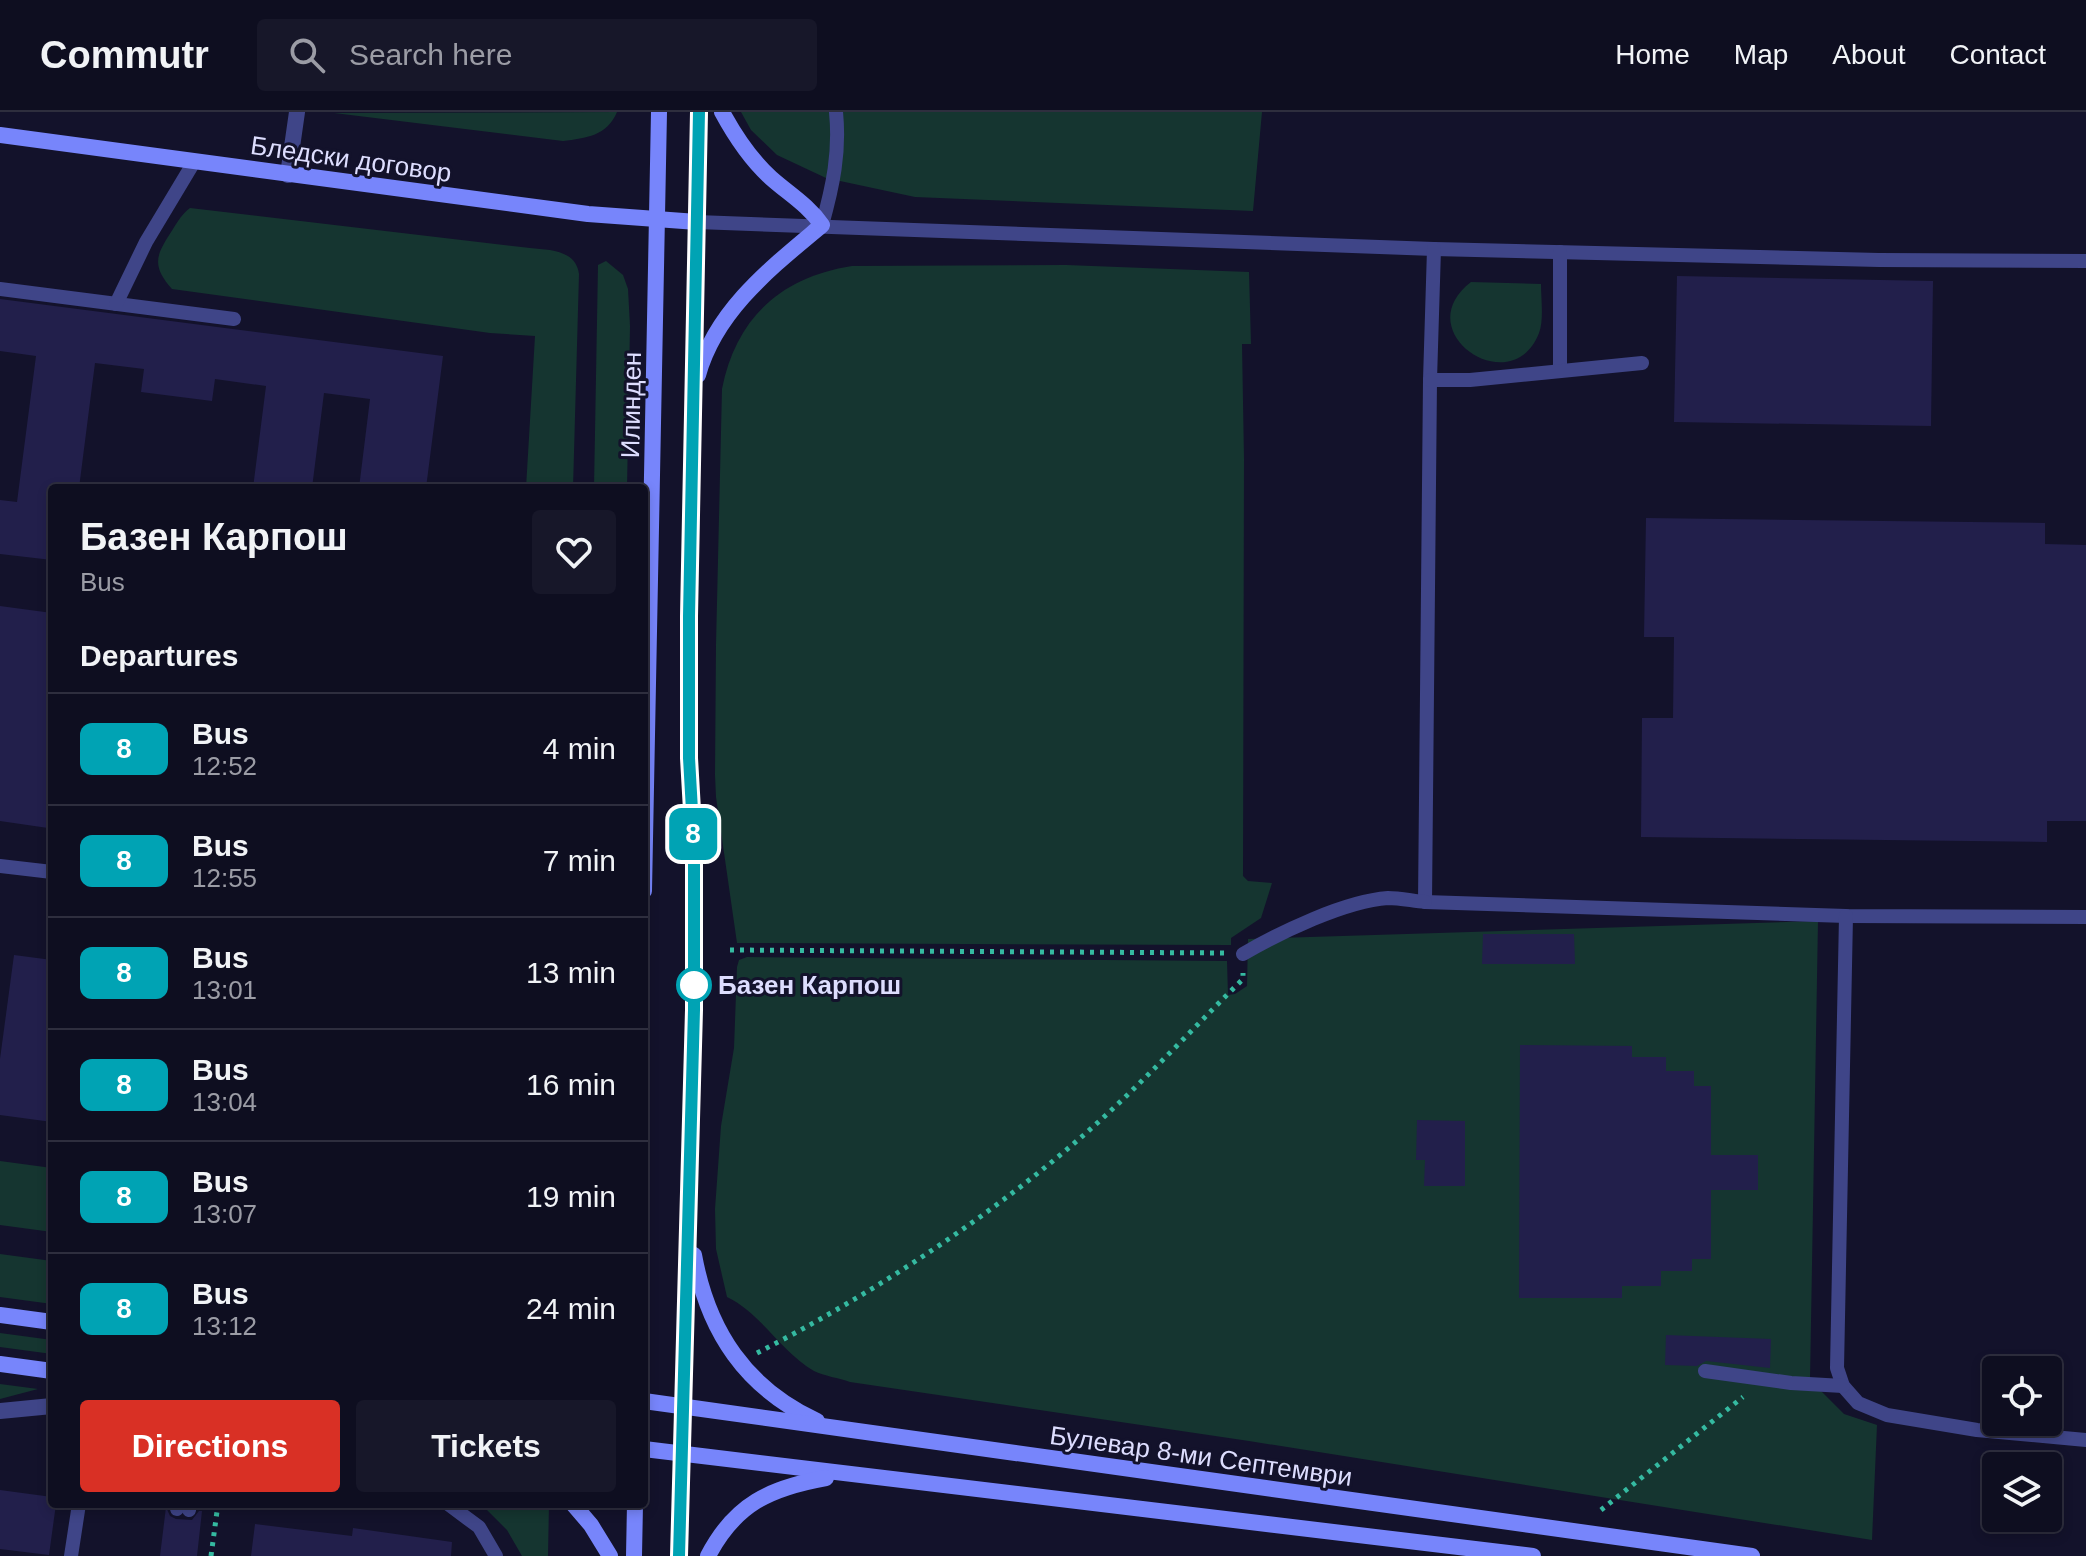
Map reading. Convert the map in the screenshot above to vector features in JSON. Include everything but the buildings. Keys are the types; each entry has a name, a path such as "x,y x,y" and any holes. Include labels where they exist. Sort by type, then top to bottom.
{"street":[{"path":"288,175 297,112"},
{"name":"Илинден","path":"648,699 659,112"},
{"path":"679,1556 694,1010 689,616 699,112"},
{"path":"692,397 703,359 717,328 765,274 822,225 801,201 770,177 753,158 722,112"},
{"name":"Бледски договор","path":"0,135 588,214 697,222"},
{"path":"689,1218 704,1300 733,1355 770,1392 800,1413 846,1430"},
{"path":"0,1315 48,1321"},
{"path":"0,1364 48,1370"},
{"name":"Булевар 8-ми Септември","path":"648,1402 1752,1556"},
{"path":"0,1411 48,1406"},
{"path":"648,1449 1533,1556"},
{"path":"708,1556 733,1518 759,1498 801,1482 843,1475"},
{"path":"576,1508 610,1556"},
{"path":"634,1556 635,1508"}],"lane":[{"path":"822,225 834,184 838,156 836,112"},
{"path":"116,304 146,242 194,162"},
{"path":"697,222 1434,249 1879,260 2086,261"},
{"path":"1425,902 1434,249"},
{"path":"1560,252 1560,370"},
{"path":"0,289 234,319"},
{"path":"1430,380 1470,380 1642,363"},
{"path":"0,866 48,872"},
{"path":"1243,954 1286,930 1364,901 1391,898 1425,902 1846,916 2086,917"},
{"path":"1846,916 1837,1368 1843,1386 1858,1403 1887,1415 1977,1430 2086,1440"},
{"path":"1705,1371 1843,1386"},
{"path":"71,1556 78,1508"},
{"path":"453,1508 479,1527 496,1556"}],"path":[{"path":"730,950 1243,954 1243,979 1084,1135 1013,1192 856,1300 756,1354"},
{"path":"1601,1510 1765,1379"},
{"path":"211,1556 217,1508"}],"green space":[{"path":"617,112 602,131 563,141 334,113"},
{"path":"741,112 1262,112 1253,211 915,197 826,178 777,155 751,130"},
{"path":"190,208 546,250 573,260 579,274 573,484 526,484 535,336 490,333 172,289 161,273 158,259 180,218"},
{"path":"606,261 623,275 628,289 627,484 594,484 598,265"},
{"path":"1066,265 1249,272 1251,344 1242,344 1243,876 1248,881 1272,883 1261,918 1231,938 1231,945 737,943 715,775 722,389 738,341 766,305 783,291 804,280 852,266"},
{"path":"1471,282 1541,284 1541,328 1526,353 1508,362 1488,361 1470,352 1457,339 1450,321 1454,301"},
{"path":"1818,921 1810,1380 1844,1414 1877,1425 1872,1540 1249,1441 850,1382 818,1373 802,1363 751,1313 727,1297 716,1249 715,1209 721,1126 734,1048 737,967 739,960 747,957 1227,961 1228,995 1247,986 1248,939"},
{"path":"0,1161 48,1167 48,1231 0,1225"},
{"path":"0,1254 48,1260 48,1303 0,1297"},
{"path":"0,1333 48,1339 48,1353 0,1347"},
{"path":"0,1384 38,1389 0,1399"},
{"path":"485,1508 549,1508 548,1556 522,1556 507,1530"}],"bus line":[{"name":"8","path":"679,1556 694,1010 689,616 699,112"}],"place":[{"name":"Базен Карпош","path":"694,985"}]}
